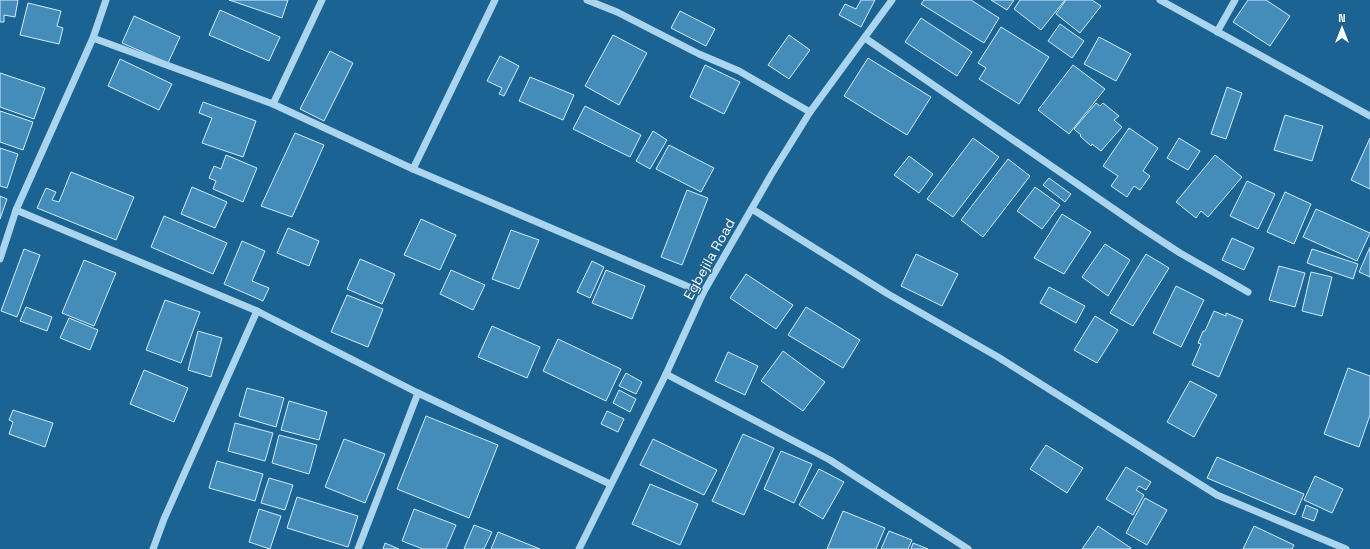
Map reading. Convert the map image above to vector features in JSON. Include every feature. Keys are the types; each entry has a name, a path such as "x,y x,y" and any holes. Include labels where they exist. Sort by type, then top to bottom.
{"street":[{"path":"0,258 16,210 93,38 106,0"},
{"path":"273,104 322,0"},
{"path":"413,169 495,0"},
{"path":"587,0 617,12 699,54 739,71 810,112"},
{"name":"Egbejila Road","path":"580,548 610,484 666,374 703,293 771,175 810,112 892,0"},
{"path":"1160,0 1370,116"},
{"path":"1217,32 1235,0"},
{"path":"93,38 273,104 413,169 703,293"},
{"path":"865,38 1180,254 1248,292"},
{"path":"752,209 888,294 998,357 1217,495 1346,549"},
{"path":"16,210 257,311 418,393 610,484"},
{"path":"153,549 164,519 257,311"},
{"path":"666,374 830,460 968,549"},
{"path":"358,549 418,393"}],"building":[{"path":"0,0 18,0 15,17 4,15 4,22 0,22"},
{"path":"229,0 288,0 282,18"},
{"path":"861,0 875,0 861,27 839,15 845,4 856,9"},
{"path":"924,0 971,0 999,18 984,43 921,4"},
{"path":"991,0 1014,0 1007,10"},
{"path":"1020,0 1065,0 1041,30 1014,9"},
{"path":"1066,0 1092,0 1101,6 1080,33 1056,14"},
{"path":"1248,0 1266,0 1290,16 1270,46 1233,22"},
{"path":"28,3 61,11 57,26 63,28 59,44 20,35"},
{"path":"220,10 280,37 269,61 209,35"},
{"path":"680,11 715,29 706,46 671,28"},
{"path":"134,16 180,37 168,63 122,43"},
{"path":"921,18 972,52 957,76 905,42"},
{"path":"1060,24 1084,41 1072,58 1048,41"},
{"path":"1001,27 1049,57 1019,104 979,79 986,68 978,63"},
{"path":"613,35 647,53 619,105 585,86"},
{"path":"789,35 810,50 789,79 768,65"},
{"path":"1099,37 1131,54 1116,81 1084,64"},
{"path":"330,51 353,63 324,121 300,109"},
{"path":"500,56 519,66 504,96 499,94 502,88 487,81"},
{"path":"868,58 931,97 907,135 844,96"},
{"path":"120,59 172,84 159,110 108,86"},
{"path":"705,65 740,82 724,114 690,97"},
{"path":"1073,65 1105,89 1069,134 1038,110"},
{"path":"0,73 45,88 34,119 0,107"},
{"path":"530,77 574,95 563,120 519,101"},
{"path":"1227,87 1242,93 1226,139 1211,134"},
{"path":"203,102 256,121 243,157 202,143 212,118 199,113"},
{"path":"1096,103 1100,106 1103,103 1119,116 1114,120 1122,127 1101,151 1092,144 1091,146 1074,129"},
{"path":"585,106 641,135 630,157 573,129"},
{"path":"0,111 33,122 23,150 0,142"},
{"path":"1285,115 1323,126 1312,161 1274,150"},
{"path":"1129,128 1158,148 1143,171 1150,176 1140,190 1134,186 1127,197 1111,186 1118,176 1103,166"},
{"path":"653,131 667,140 650,169 636,161"},
{"path":"295,133 324,145 292,217 261,206"},
{"path":"973,138 999,157 953,217 927,199"},
{"path":"1179,138 1200,151 1188,170 1167,158"},
{"path":"1370,138 1370,189 1351,180"},
{"path":"669,145 714,168 701,192 656,169"},
{"path":"0,148 18,154 7,188 0,186"},
{"path":"226,155 257,168 243,202 213,189 216,181 209,178 214,166 221,169"},
{"path":"1215,155 1242,177 1208,217 1201,211 1196,218 1176,202"},
{"path":"909,156 933,174 919,193 894,175"},
{"path":"1008,159 1030,176 983,237 961,220"},
{"path":"71,172 134,197 116,240 37,208 46,188 56,192 52,200 59,202"},
{"path":"1049,178 1071,194 1065,202 1043,185"},
{"path":"1247,181 1275,194 1258,229 1230,216"},
{"path":"192,187 227,202 215,228 181,214"},
{"path":"1035,187 1060,205 1042,229 1017,211"},
{"path":"687,190 708,198 682,265 661,257"},
{"path":"1285,192 1311,204 1294,244 1267,232"},
{"path":"0,196 7,199 0,219"},
{"path":"1316,209 1370,233 1357,261 1303,237"},
{"path":"1062,214 1091,232 1064,274 1034,258"},
{"path":"164,216 227,243 213,274 151,247"},
{"path":"421,219 456,235 440,270 404,255"},
{"path":"288,228 319,241 309,266 277,253"},
{"path":"511,230 539,240 519,289 492,279"},
{"path":"1232,238 1254,248 1244,270 1222,260"},
{"path":"242,241 265,251 252,281 269,288 263,301 224,284"},
{"path":"1105,244 1130,260 1108,296 1082,277"},
{"path":"1370,247 1370,277 1359,272"},
{"path":"24,249 40,255 17,317 1,311"},
{"path":"1312,249 1358,264 1353,279 1307,263"},
{"path":"916,254 958,274 942,306 901,286"},
{"path":"1146,254 1169,268 1133,326 1110,313"},
{"path":"360,259 395,274 382,304 347,289"},
{"path":"84,260 116,273 94,326 62,313"},
{"path":"592,261 604,267 590,298 577,292"},
{"path":"1279,266 1305,273 1295,307 1269,300"},
{"path":"451,270 485,285 473,310 440,294"},
{"path":"606,270 645,286 632,319 592,303"},
{"path":"1311,272 1332,277 1322,316 1302,311"},
{"path":"746,274 793,305 776,329 730,298"},
{"path":"1176,286 1204,300 1181,347 1153,333"},
{"path":"1049,287 1085,306 1076,323 1040,303"},
{"path":"347,295 383,309 368,347 331,332"},
{"path":"165,300 200,312 181,363 146,350"},
{"path":"26,307 52,317 47,331 20,321"},
{"path":"806,307 860,340 843,368 788,335"},
{"path":"1214,311 1226,316 1226,313 1243,320 1219,377 1192,365 1201,344 1198,343"},
{"path":"1095,316 1118,330 1097,363 1074,350"},
{"path":"69,318 98,330 90,350 60,338"},
{"path":"492,326 540,347 527,378 478,357"},
{"path":"198,331 222,338 211,377 188,370"},
{"path":"558,339 621,369 606,401 543,371"},
{"path":"783,351 825,382 803,411 761,381"},
{"path":"728,352 758,366 745,395 715,381"},
{"path":"1348,368 1370,376 1370,415 1359,447 1324,434"},
{"path":"144,370 188,388 174,422 130,404"},
{"path":"626,373 642,382 636,394 619,386"},
{"path":"1190,381 1217,395 1194,437 1167,422"},
{"path":"247,388 284,398 276,427 239,416"},
{"path":"619,390 636,399 630,412 613,403"},
{"path":"289,401 327,412 319,440 281,430"},
{"path":"13,410 53,423 45,447 9,434 13,422 9,420"},
{"path":"607,411 624,419 618,432 601,424"},
{"path":"426,416 498,445 469,518 397,489"},
{"path":"235,423 273,433 265,461 228,451"},
{"path":"743,434 774,448 744,515 712,501"},
{"path":"279,435 317,445 309,474 272,463"},
{"path":"344,439 385,454 365,503 325,487"},
{"path":"653,439 717,470 704,495 640,465"},
{"path":"1046,445 1083,468 1067,493 1030,469"},
{"path":"781,451 812,464 794,503 764,489"},
{"path":"1217,457 1304,494 1295,515 1207,478"},
{"path":"217,461 263,474 255,501 209,488"},
{"path":"1126,467 1151,482 1146,490 1139,486 1136,490 1144,495 1133,515 1106,499"},
{"path":"819,469 844,482 823,519 799,505"},
{"path":"1315,476 1343,489 1332,513 1304,500"},
{"path":"269,478 293,485 285,510 261,503"},
{"path":"650,484 698,504 680,545 632,524"},
{"path":"297,497 358,516 348,547 287,528"},
{"path":"1145,498 1167,510 1147,545 1126,533"},
{"path":"1306,505 1318,510 1314,521 1302,517"},
{"path":"259,509 281,516 270,549 249,542"},
{"path":"414,509 456,525 446,549 423,549 402,541"},
{"path":"843,511 885,528 876,549 827,549"},
{"path":"474,525 492,532 484,549 464,549"},
{"path":"1098,526 1131,548 1082,549"},
{"path":"1254,526 1294,545 1292,549 1243,549"},
{"path":"889,531 912,540 908,549 881,549"},
{"path":"498,532 540,549 491,549"},
{"path":"385,543 399,549 383,549"},
{"path":"913,543 928,549 911,549"}]}
